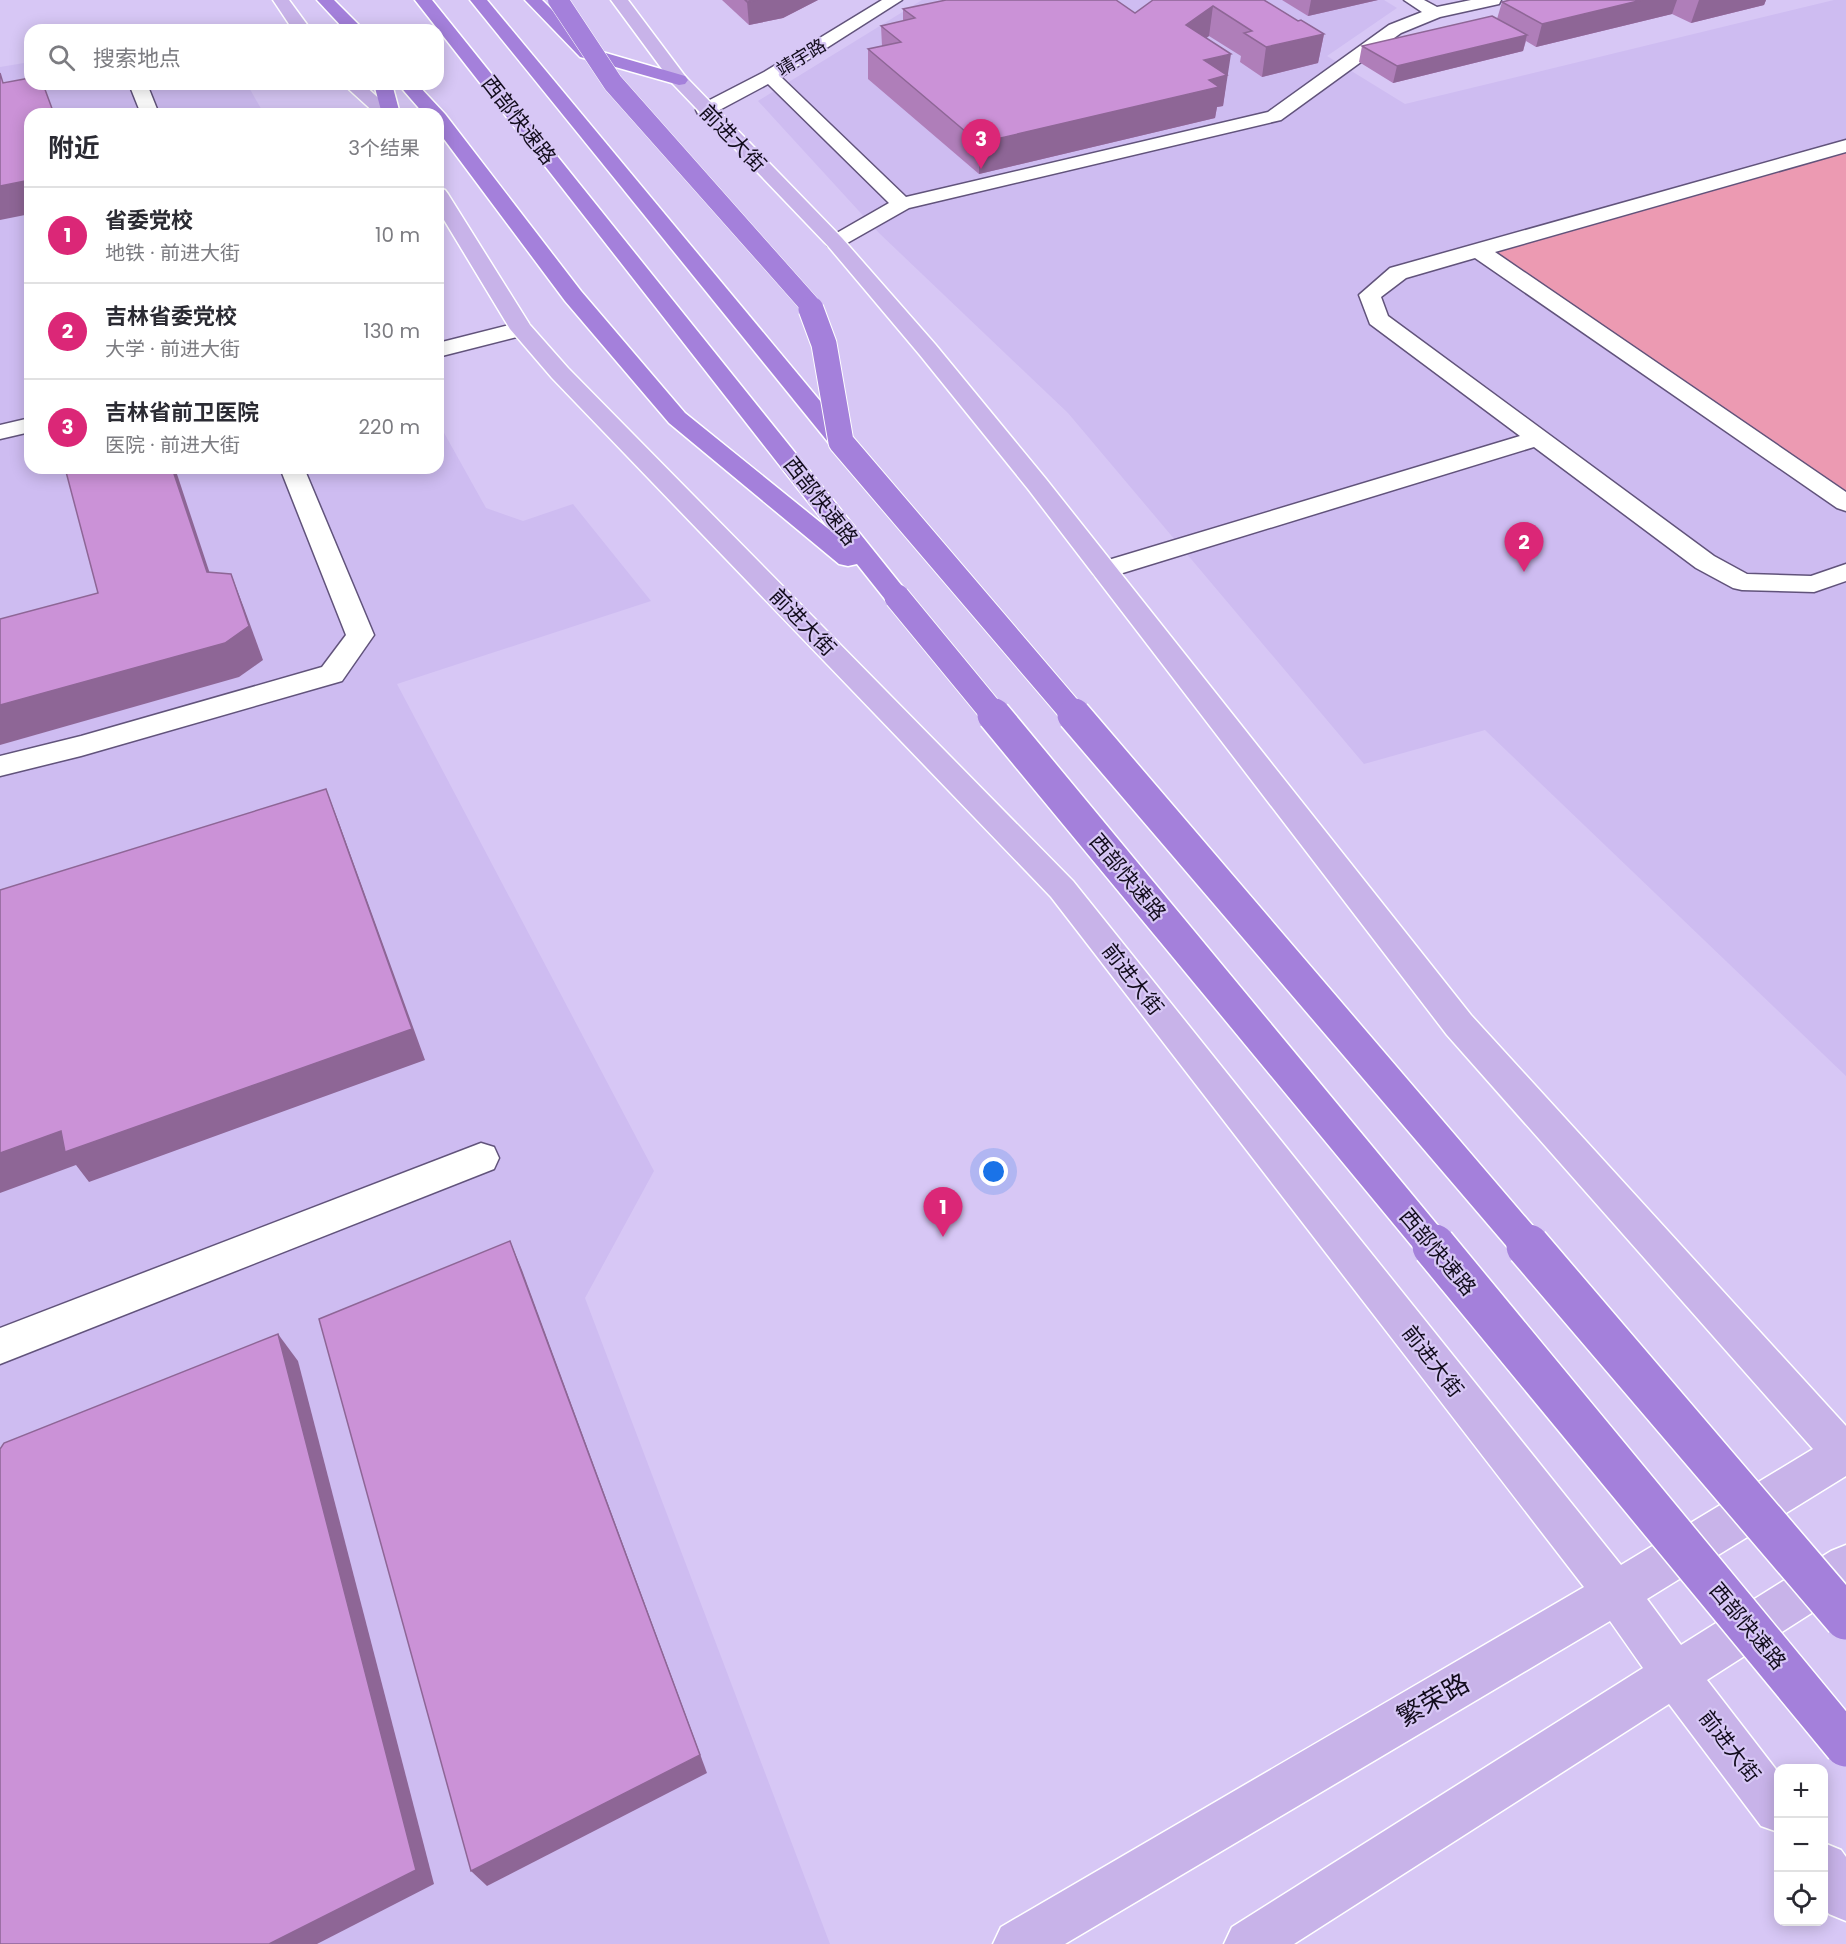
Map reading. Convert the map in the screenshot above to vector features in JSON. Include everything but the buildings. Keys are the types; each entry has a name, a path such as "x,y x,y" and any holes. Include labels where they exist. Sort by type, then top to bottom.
{"highway":[{"path":"325,0 359,24"},
{"name":"西部快速路","path":"423,0 442,24"},
{"name":"西部快速路","path":"478,0 841,442 1846,1618"},
{"path":"533,0 586,53 679,80"},
{"path":"558,0 613,83 809,304 824,344 841,442"},
{"name":"西部快速路","path":"444,26 897,597 1846,1745"},
{"path":"384,90 388,108"},
{"path":"412,90 429,108"},
{"path":"444,126 573,296 677,418 897,597"}],"main road":[{"path":"281,0 298,24"},
{"name":"前进大街","path":"619,0 679,80 705,110 835,242 927,348 1104,570 1459,1025 1845,1454"},
{"path":"359,90 382,108"},
{"name":"前进大街","path":"444,204 521,329 560,373 1062,889 1616,1593 1675,1675 1774,1803"},
{"name":"繁荣路","path":"1018,1944 1616,1593 1845,1454"},
{"path":"1249,1944 1846,1566"},
{"path":"1827,1872 1846,1897"}],"street":[{"name":"靖宇路","path":"705,110 770,76 894,0"},
{"path":"1412,0 1435,13"},
{"path":"835,242 902,204 1274,116 1395,29 1435,13 1493,0"},
{"path":"770,76 902,204"},
{"path":"140,90 148,108"},
{"path":"1846,146 1398,273 1370,295 1378,319 1705,562 1742,582 1814,584 1846,572"},
{"path":"1478,250 1846,503"},
{"path":"444,349 521,329"},
{"path":"0,432 24,426"},
{"path":"1104,570 1538,438"},
{"path":"0,766 81,746 332,674 360,635 294,474"},
{"path":"0,1346 481,1158"}],"shaded area":[{"path":"922,0 1384,0 1397,8 1327,56 1405,104 1834,0 1846,0 1846,1076 1485,730 1364,764 1068,413 879,233 758,101"},
{"path":"24,63 24,90 250,90 261,108 24,108 24,474 444,474 444,433 486,508 523,521 573,504 651,601 397,684 654,1171 585,1298 830,1944 0,1944 0,67"},
{"path":"1846,146 1846,503 1478,250"}],"place":[{"name":"吉林省前卫医院","path":"981,169"},
{"name":"吉林省委党校","path":"1524,572"},
{"name":"省委党校","path":"943,1237"}]}
